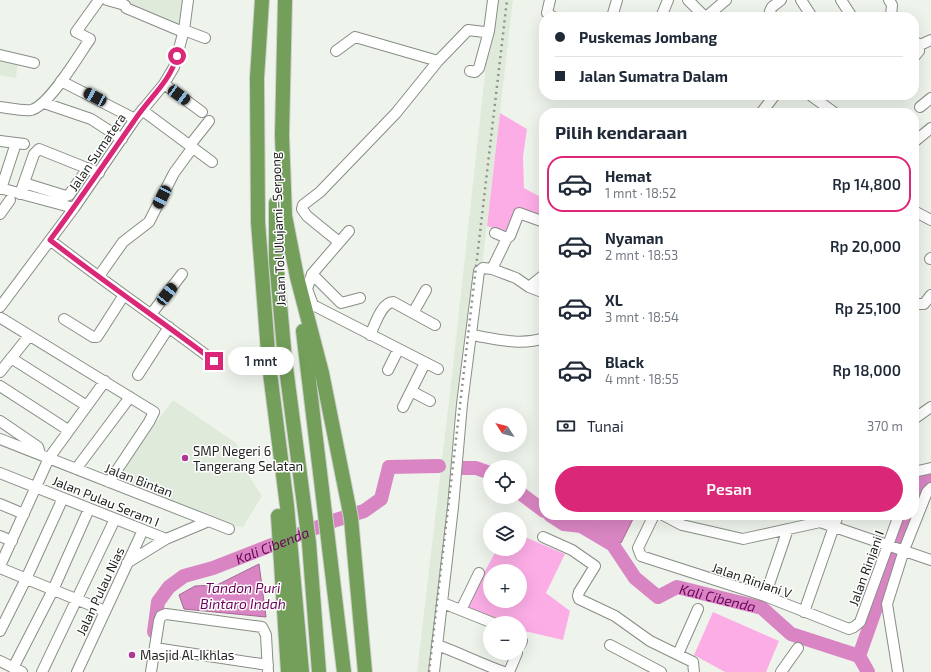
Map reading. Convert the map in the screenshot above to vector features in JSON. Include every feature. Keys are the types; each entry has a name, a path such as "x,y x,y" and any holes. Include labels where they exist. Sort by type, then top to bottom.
{"highway":[{"name":"Jalan Tol Ulujami–Serpong","path":"262,0 258,78 258,222 282,507 291,551 302,672"},
{"name":"Jalan Tol Ulujami–Serpong","path":"278,0 274,71 276,260 285,360 309,543 319,672"},
{"path":"285,0 282,135 285,216 297,277 322,373 351,518 365,672"},
{"path":"297,277 344,672"},
{"path":"282,507 282,570 288,672"}],"street":[{"path":"0,107 31,110 44,103 90,39 76,32 99,0"},
{"path":"107,0 125,3 184,31 205,38"},
{"name":"Jalan Sumatera","path":"0,306 74,208 135,119 164,84 174,67 184,31 188,0"},
{"path":"470,71 475,72 479,68 493,0"},
{"path":"547,12 550,0"},
{"path":"663,12 668,0"},
{"path":"688,0 700,12"},
{"path":"711,12 726,0"},
{"path":"770,12 771,8 781,0"},
{"path":"801,0 809,12"},
{"path":"841,0 849,12"},
{"path":"889,0 892,5 891,12"},
{"path":"614,12 617,1"},
{"path":"339,242 307,216 302,210 303,205 320,192 390,119 438,61 468,30 484,32 488,30"},
{"path":"336,51 355,37 438,61"},
{"path":"919,44 931,40"},
{"path":"0,55 34,62"},
{"path":"61,81 135,119"},
{"path":"164,84 202,112"},
{"path":"920,107 931,98"},
{"path":"817,100 828,108"},
{"path":"44,103 91,119 122,138"},
{"path":"142,110 212,162"},
{"path":"99,276 123,242 149,222 174,173 209,121"},
{"path":"919,138 931,128"},
{"path":"0,141 20,144 1,188 74,208"},
{"path":"20,194 34,154 39,149 99,173"},
{"path":"24,183 66,196 70,195 88,168"},
{"path":"0,214 10,200"},
{"path":"492,269 507,238 510,236 519,213 539,220"},
{"path":"919,214 931,220"},
{"path":"349,231 312,274 307,289 313,305 438,370"},
{"path":"495,233 507,238"},
{"path":"50,240 124,295 152,313 214,361"},
{"path":"434,672 443,603 462,404 479,271 483,268 492,269 516,278 529,287 539,291"},
{"path":"152,313 182,274"},
{"path":"312,274 341,303 360,298"},
{"path":"529,287 539,279"},
{"path":"413,313 426,290"},
{"path":"64,319 92,337 96,337 124,295"},
{"path":"919,304 924,304 931,295"},
{"path":"370,335 388,302 393,302 435,325"},
{"path":"0,319 152,410 154,415 108,482"},
{"path":"138,375 170,327"},
{"path":"472,335 511,341 532,342 539,340"},
{"path":"0,372 29,336"},
{"path":"388,370 398,350"},
{"path":"12,358 87,406"},
{"path":"403,407 425,363"},
{"path":"105,381 68,430 44,456 36,487 0,567 105,611"},
{"path":"0,386 68,430"},
{"path":"411,391 430,401"},
{"path":"76,469 130,397"},
{"path":"919,415 931,407"},
{"name":"Jalan Bintan","path":"0,421 38,447 44,456"},
{"name":"Jalan Bintan","path":"0,438 230,529"},
{"path":"919,471 931,468"},
{"name":"Jalan Pulau Seram I","path":"0,473 166,539"},
{"path":"919,507 927,492 931,488"},
{"path":"0,631 26,579 63,498"},
{"path":"0,504 24,514"},
{"path":"0,661 18,670 90,509"},
{"path":"42,672 78,600 115,519"},
{"name":"Jalan Rinjani V","path":"652,520 638,548 641,556 765,596 847,629 854,627"},
{"path":"672,520 682,525 743,539 820,522 831,521 931,560"},
{"name":"Jalan Rinjani I","path":"854,627 860,622 897,547 899,520"},
{"path":"898,672 887,604 897,547 912,520"},
{"path":"128,563 166,539 209,521"},
{"path":"804,612 831,521"},
{"path":"765,596 788,529"},
{"name":"Jalan Pulau Nias","path":"77,672 82,667 105,611 142,530"},
{"path":"0,536 12,541"},
{"path":"543,537 572,550 595,566 578,592 579,599 615,616 650,641 694,662 694,672"},
{"path":"461,610 479,573"},
{"path":"443,603 483,619"},
{"path":"678,654 698,609"},
{"path":"151,672 159,621 161,616 166,614 259,626 265,630 268,668 155,648"},
{"path":"437,645 471,657 483,664 504,672"},
{"path":"610,645 661,672"},
{"path":"781,672 798,648"},
{"path":"509,672 514,660"}],"shaded area":[{"path":"131,0 183,0 179,27 129,6"},
{"path":"493,0 513,0 435,672 417,672 452,375"},
{"path":"0,57 18,61 16,78 0,75"},
{"path":"500,113 527,129 523,157 524,188 539,196 539,218 518,211 508,234 487,226"},
{"name":"SMP Negeri 6 Tangerang Selatan","path":"173,400 236,443 247,473 262,496 243,527 215,523 196,511 115,477"},
{"path":"527,538 565,554 546,593 570,611 563,640 527,632 527,616 485,616 465,608 483,575 483,608 527,608 527,564 489,564 493,556 527,556"},
{"path":"713,612 779,641 766,672 725,672 694,655"}],"water":[{"path":"579,520 632,520 621,543"},
{"name":"Tandon Puri Bintaro Indah","path":"259,564 266,617 184,609 179,595 195,586 217,585"}],"waterway":[{"name":"Kali Cibenda","path":"154,632 158,602 169,587 184,576 213,568 336,520 364,511 381,499 389,467 439,466"},
{"name":"Kali Cibenda","path":"461,468 476,468 483,470"},
{"path":"919,486 920,483 931,481"},
{"name":"Kali Cibenda","path":"527,498 539,507"},
{"name":"Kali Cibenda","path":"558,520 564,524 581,526 613,545 635,578 658,597 677,587 762,608 791,634 859,656"},
{"path":"868,672 859,656 907,520"}],"railway":[{"path":"429,672 507,0"}],"place":[{"name":"SMP Negeri 6 Tangerang Selatan","path":"185,458"},
{"name":"Masjid Al-Ikhlas","path":"132,655"}],"route":[{"path":"177,56 174,67 164,84 135,119 99,173 50,240 124,295 152,313 214,361"}]}
